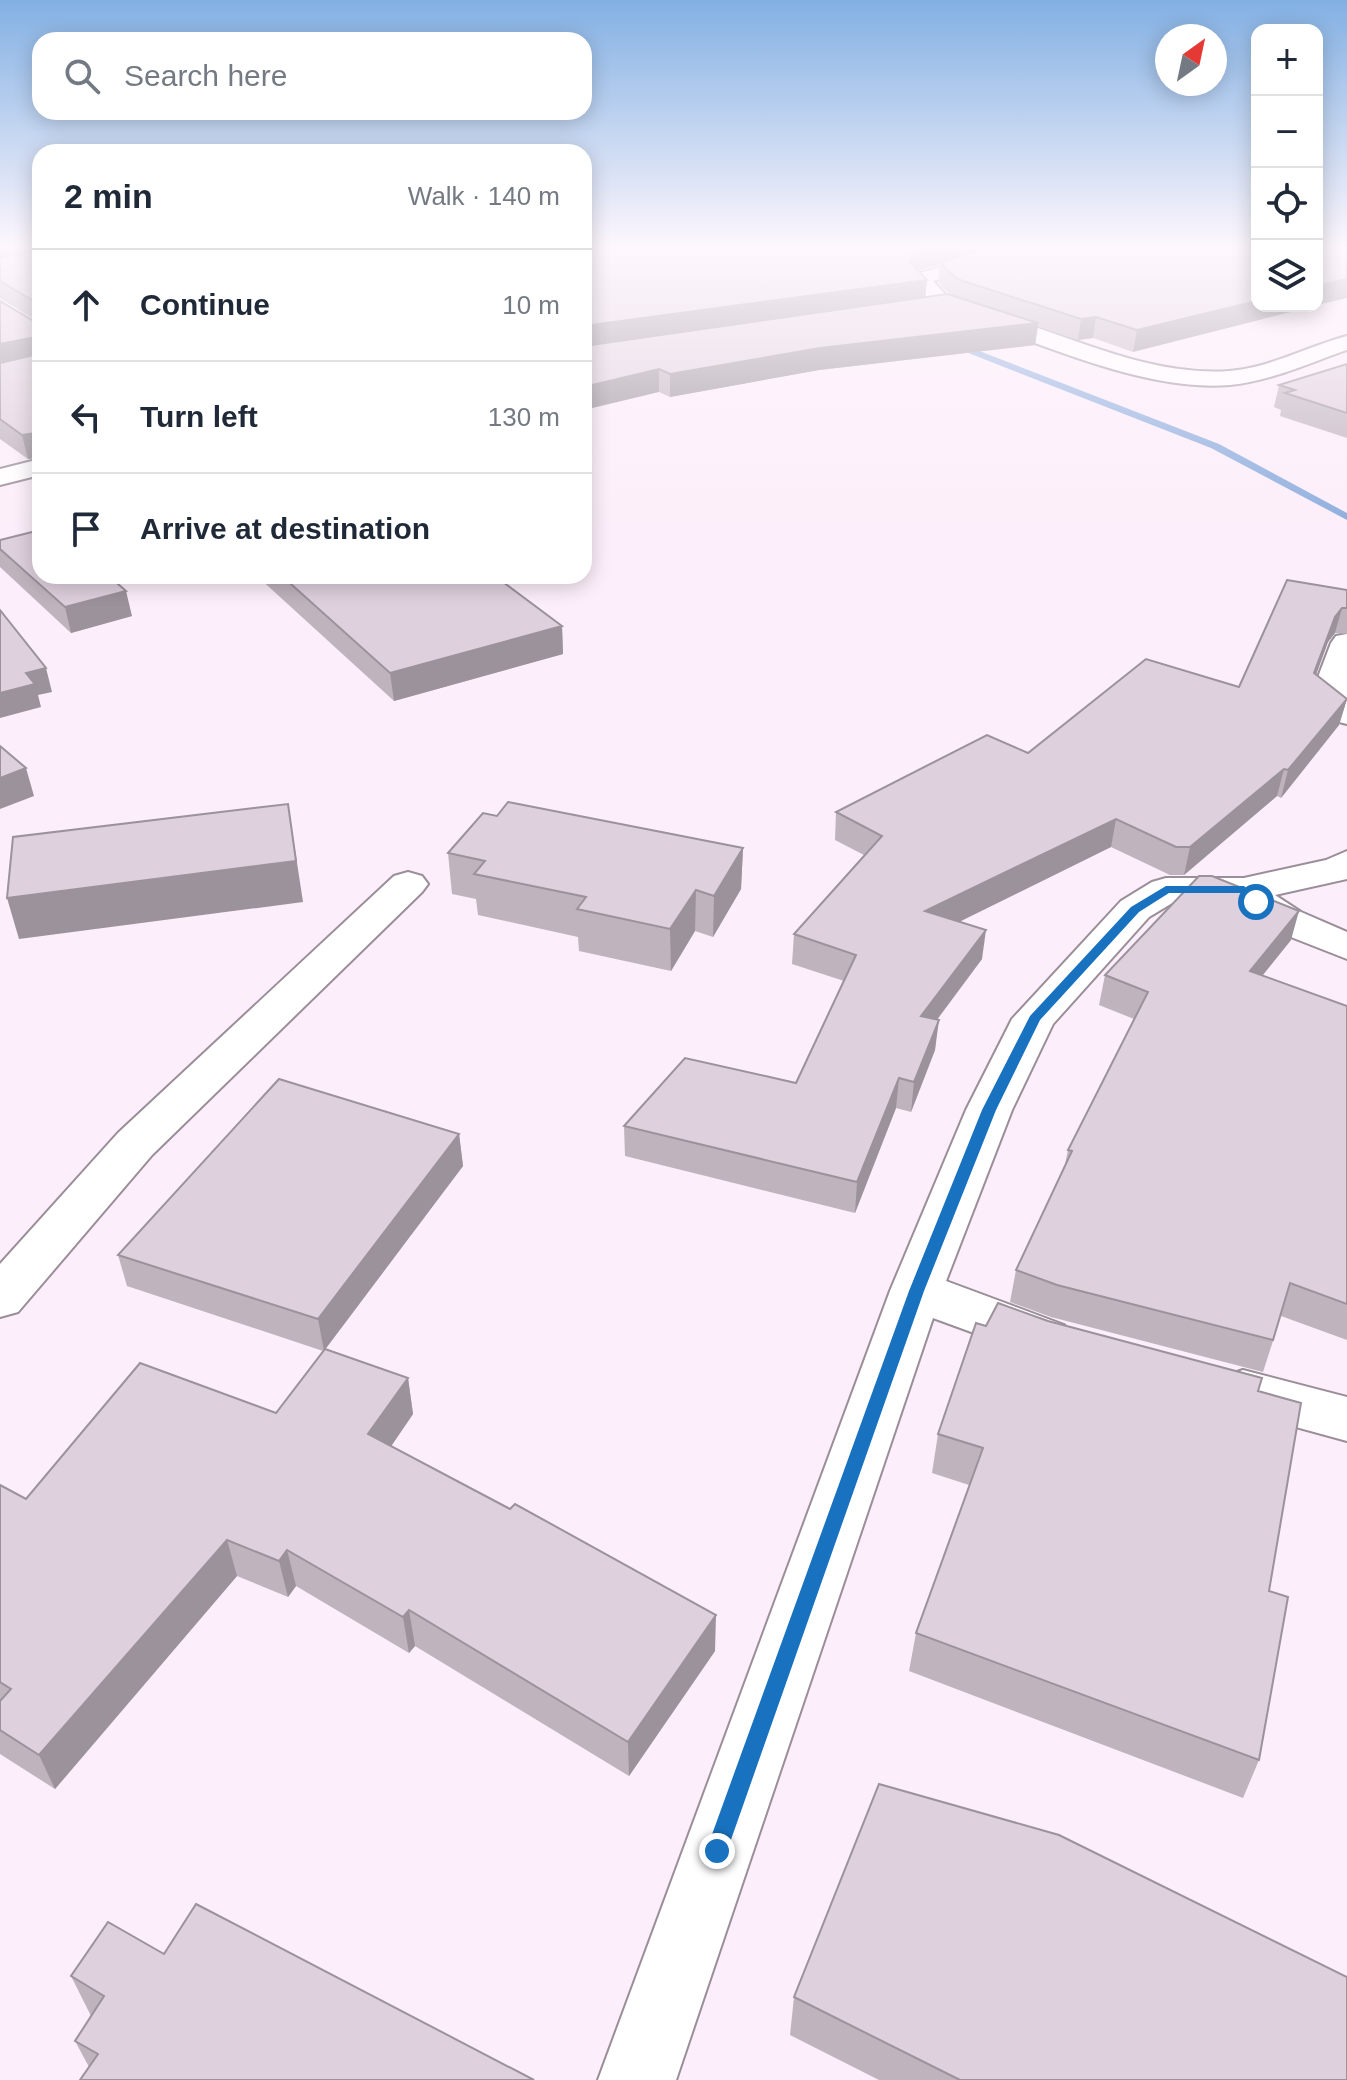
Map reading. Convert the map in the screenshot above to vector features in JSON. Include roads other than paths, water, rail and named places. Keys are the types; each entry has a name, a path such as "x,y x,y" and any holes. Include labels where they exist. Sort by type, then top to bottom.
{"street":[{"path":"1059,342 1112,359 1186,375 1224,378 1247,376 1347,343"},
{"path":"0,477 32,469"},
{"path":"1347,643 1327,698 1347,714"},
{"path":"637,2080 916,1291 989,1110 1034,1019 1135,909 1166,890 1244,890 1339,869 1347,863"},
{"path":"0,1298 135,1144 408,884"},
{"path":"1244,890 1256,902 1287,921 1347,947"},
{"path":"916,1291 1041,1338 1087,1350"},
{"path":"1194,1378 1347,1419"}],"waterway":[{"path":"951,343 1215,446 1347,517"}]}
